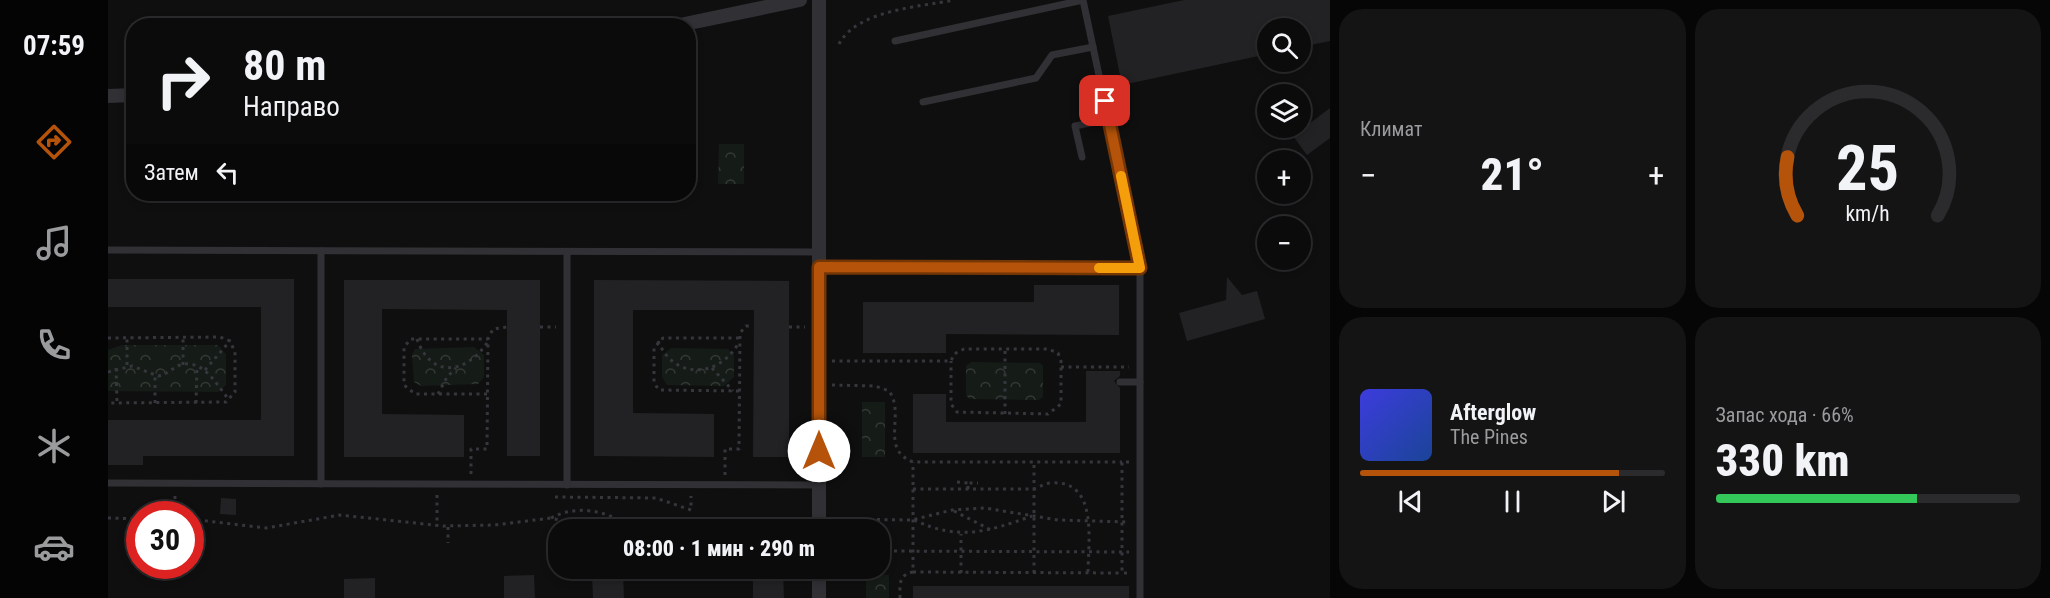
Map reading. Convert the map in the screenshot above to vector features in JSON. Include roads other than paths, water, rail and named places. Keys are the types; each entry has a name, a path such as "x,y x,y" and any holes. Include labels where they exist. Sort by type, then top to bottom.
{"street":[{"path":"696,22 800,0"},
{"path":"819,0 819,519"},
{"path":"108,96 126,95"},
{"path":"819,579 819,598"}],"lane":[{"path":"895,40 1083,0 1140,268 1140,598"},
{"path":"923,102 1036,78 1052,56 1093,47"},
{"path":"1082,157 1075,126 1109,119"},
{"path":"108,250 819,252"},
{"path":"321,251 321,484"},
{"path":"567,252 567,485"},
{"path":"819,267 1140,268"},
{"path":"1120,382 1140,382"},
{"path":"108,483 819,485"}]}
